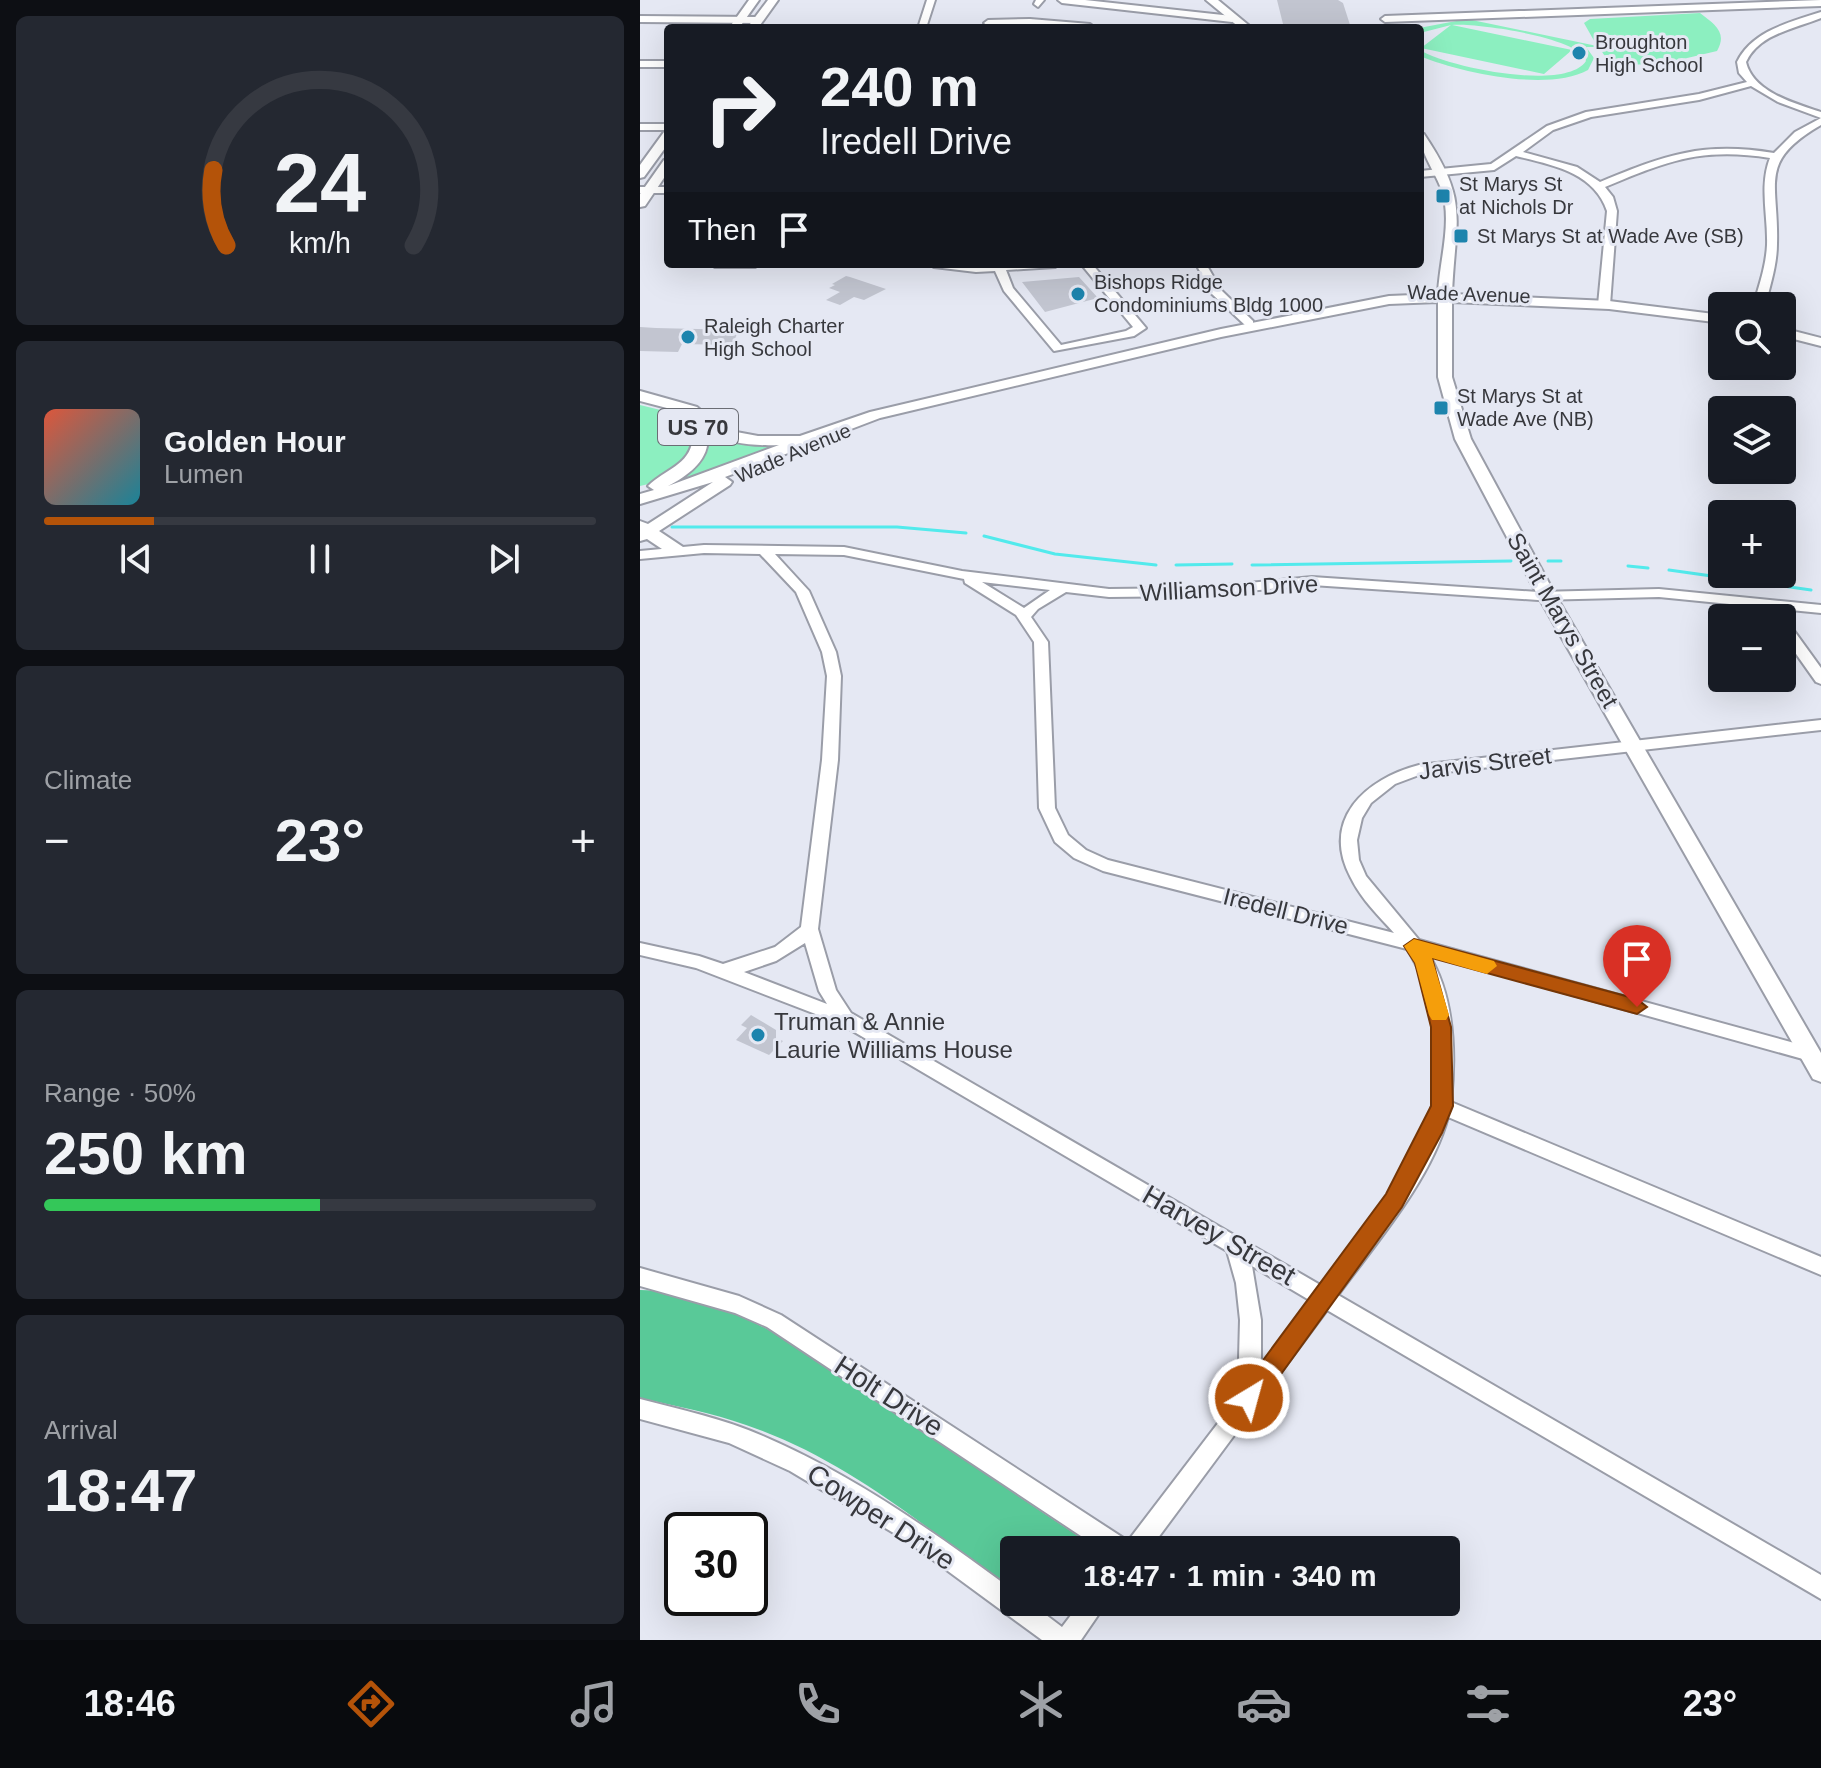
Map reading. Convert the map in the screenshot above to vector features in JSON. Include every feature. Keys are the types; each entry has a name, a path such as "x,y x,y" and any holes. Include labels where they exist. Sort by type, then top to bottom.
{"main road":[{"path":"736,24 754,0"},
{"path":"754,24 773,0"},
{"path":"1211,0 1240,24"},
{"path":"640,174 664,141"},
{"name":"Saint Marys Street","path":"1424,143 1450,190 1453,222 1446,294 1445,377 1454,416 1547,596 1821,1073"},
{"path":"640,203 644,190 664,168"},
{"name":"Wade Avenue","path":"1221,333 1249,323 1374,294 1446,294 1604,303 1708,315"},
{"name":"Wade Avenue","path":"640,499 724,475 806,438 875,415 1221,333 1372,303 1446,294"},
{"path":"1796,334 1821,341"},
{"path":"640,399 692,410 714,429 727,435 758,441 806,438"},
{"name":"US 70","path":"640,399 682,413 694,422 702,437 699,452 687,468 640,492"},
{"name":"Wade Avenue","path":"640,505 728,480 840,431 945,400"},
{"path":"677,551 643,531 728,480"}],"street":[{"path":"923,24 931,0"},
{"path":"1062,0 1232,19"},
{"path":"1761,0 1819,17"},
{"path":"1385,19 1819,2"},
{"path":"1094,24 1110,6"},
{"path":"1819,17 1772,35 1748,49 1743,66 1754,83 1783,102 1821,115"},
{"path":"640,19 754,24"},
{"path":"988,23 1050,24"},
{"path":"640,64 664,64"},
{"path":"1424,174 1489,168 1550,128 1589,114 1699,97 1754,83"},
{"path":"1762,292 1771,257 1768,183 1775,156 1793,137 1821,121"},
{"path":"640,127 664,127"},
{"path":"1599,186 1681,152 1721,149 1775,156"},
{"path":"1516,153 1569,168 1599,186 1608,197 1612,211 1604,303"},
{"path":"987,268 1011,268"},
{"path":"1000,269 1008,289 1058,349 1130,334 1140,328 1089,268"},
{"path":"1203,268 1216,292 1249,323"},
{"path":"763,549 802,591 829,652 834,676 830,760 809,929 828,991 845,1018"},
{"name":"Williamson Drive","path":"640,555 763,549 875,555 962,575 1060,590 1164,594 1312,581 1547,596 1639,592 1768,604"},
{"name":"Iredell Drive","path":"962,575 1024,617 1041,642 1047,808 1061,838 1080,854 1103,865 1810,1054"},
{"path":"1024,617 1033,606 1060,590"},
{"name":"Williamson Drive","path":"1796,607 1821,609"},
{"path":"1796,644 1821,679"},
{"name":"Jarvis Street","path":"1146,1536 1394,1201 1426,1145 1442,1106 1441,1027 1429,976 1414,946 1353,870 1347,840 1359,806 1377,788 1398,775 1419,770 1821,725"},
{"path":"723,971 756,964 778,954 796,943 809,929"},
{"name":"Harvey Street","path":"640,949 723,971 845,1018 1821,1588"},
{"path":"1442,1106 1821,1266"},
{"path":"1235,1245 1249,1285 1253,1348 1249,1398"},
{"name":"Holt Drive","path":"640,1277 739,1305 774,1321 1101,1536"},
{"name":"Cowper Drive","path":"640,1409 726,1433 823,1475 879,1508 1064,1640"},
{"path":"1064,1640 1084,1616"}],"green space":[{"path":"1700,13 1714,25 1721,39 1717,51 1666,63 1611,66 1599,47 1586,47 1594,58 1588,70 1551,79 1504,78 1424,57 1424,52 1455,63 1506,74 1555,75 1574,70 1586,61 1580,52 1566,45 1526,33 1452,25 1572,50 1544,74 1424,49 1451,25 1424,32 1424,27 1467,19 1597,46 1584,23 1590,19"},
{"path":"640,405 677,414 694,432 694,453 661,481 640,486"},
{"path":"704,428 779,443 745,460 668,486 692,469 702,456"},
{"path":"640,1290 679,1295 719,1307 760,1325 841,1373 1078,1536 1000,1536 1000,1582 886,1498 819,1457 783,1439 733,1421 640,1398"}],"building":[{"path":"1277,0 1338,0 1343,3 1350,24 1283,24"},
{"path":"846,276 886,289 864,300 854,297 840,305 826,300 840,292 829,288 835,285 832,284"},
{"name":"Bishops Ridge Condominiums Bldg 1000","path":"1079,277 1098,298 1045,312 1022,282"},
{"name":"Raleigh Charter High School","path":"640,327 739,330 732,345 682,344 678,352 640,351"},
{"name":"Truman & Annie Laurie Williams House","path":"751,1015 776,1030 776,1038 783,1041 769,1055 736,1040 747,1028 741,1025"}],"waterway":[{"path":"672,527 897,527 966,533"},
{"path":"984,536 1055,554 1156,565"},
{"path":"1252,565 1511,561"},
{"path":"1548,561 1561,561"},
{"path":"1176,565 1232,564"},
{"path":"1628,566 1648,568"},
{"path":"1669,570 1811,590"}],"slow traffic":[{"path":"1439,1015 1425,962 1414,946 1487,966"}],"place":[{"name":"Broughton High School","path":"1579,53"},
{"name":"St Marys St at Nichols Dr","path":"1443,196"},
{"name":"St Marys St at Wade Ave (SB)","path":"1461,236"},
{"name":"Bishops Ridge Condominiums Bldg 1000","path":"1078,294"},
{"name":"Raleigh Charter High School","path":"688,337"},
{"name":"St Marys St at Wade Ave (NB)","path":"1441,408"},
{"name":"Truman & Annie Laurie Williams House","path":"758,1035"}],"route":[{"path":"1249,1398 1394,1201 1432,1133 1442,1106 1444,1070 1441,1027 1434,989 1425,962 1414,946 1637,1007"}]}
